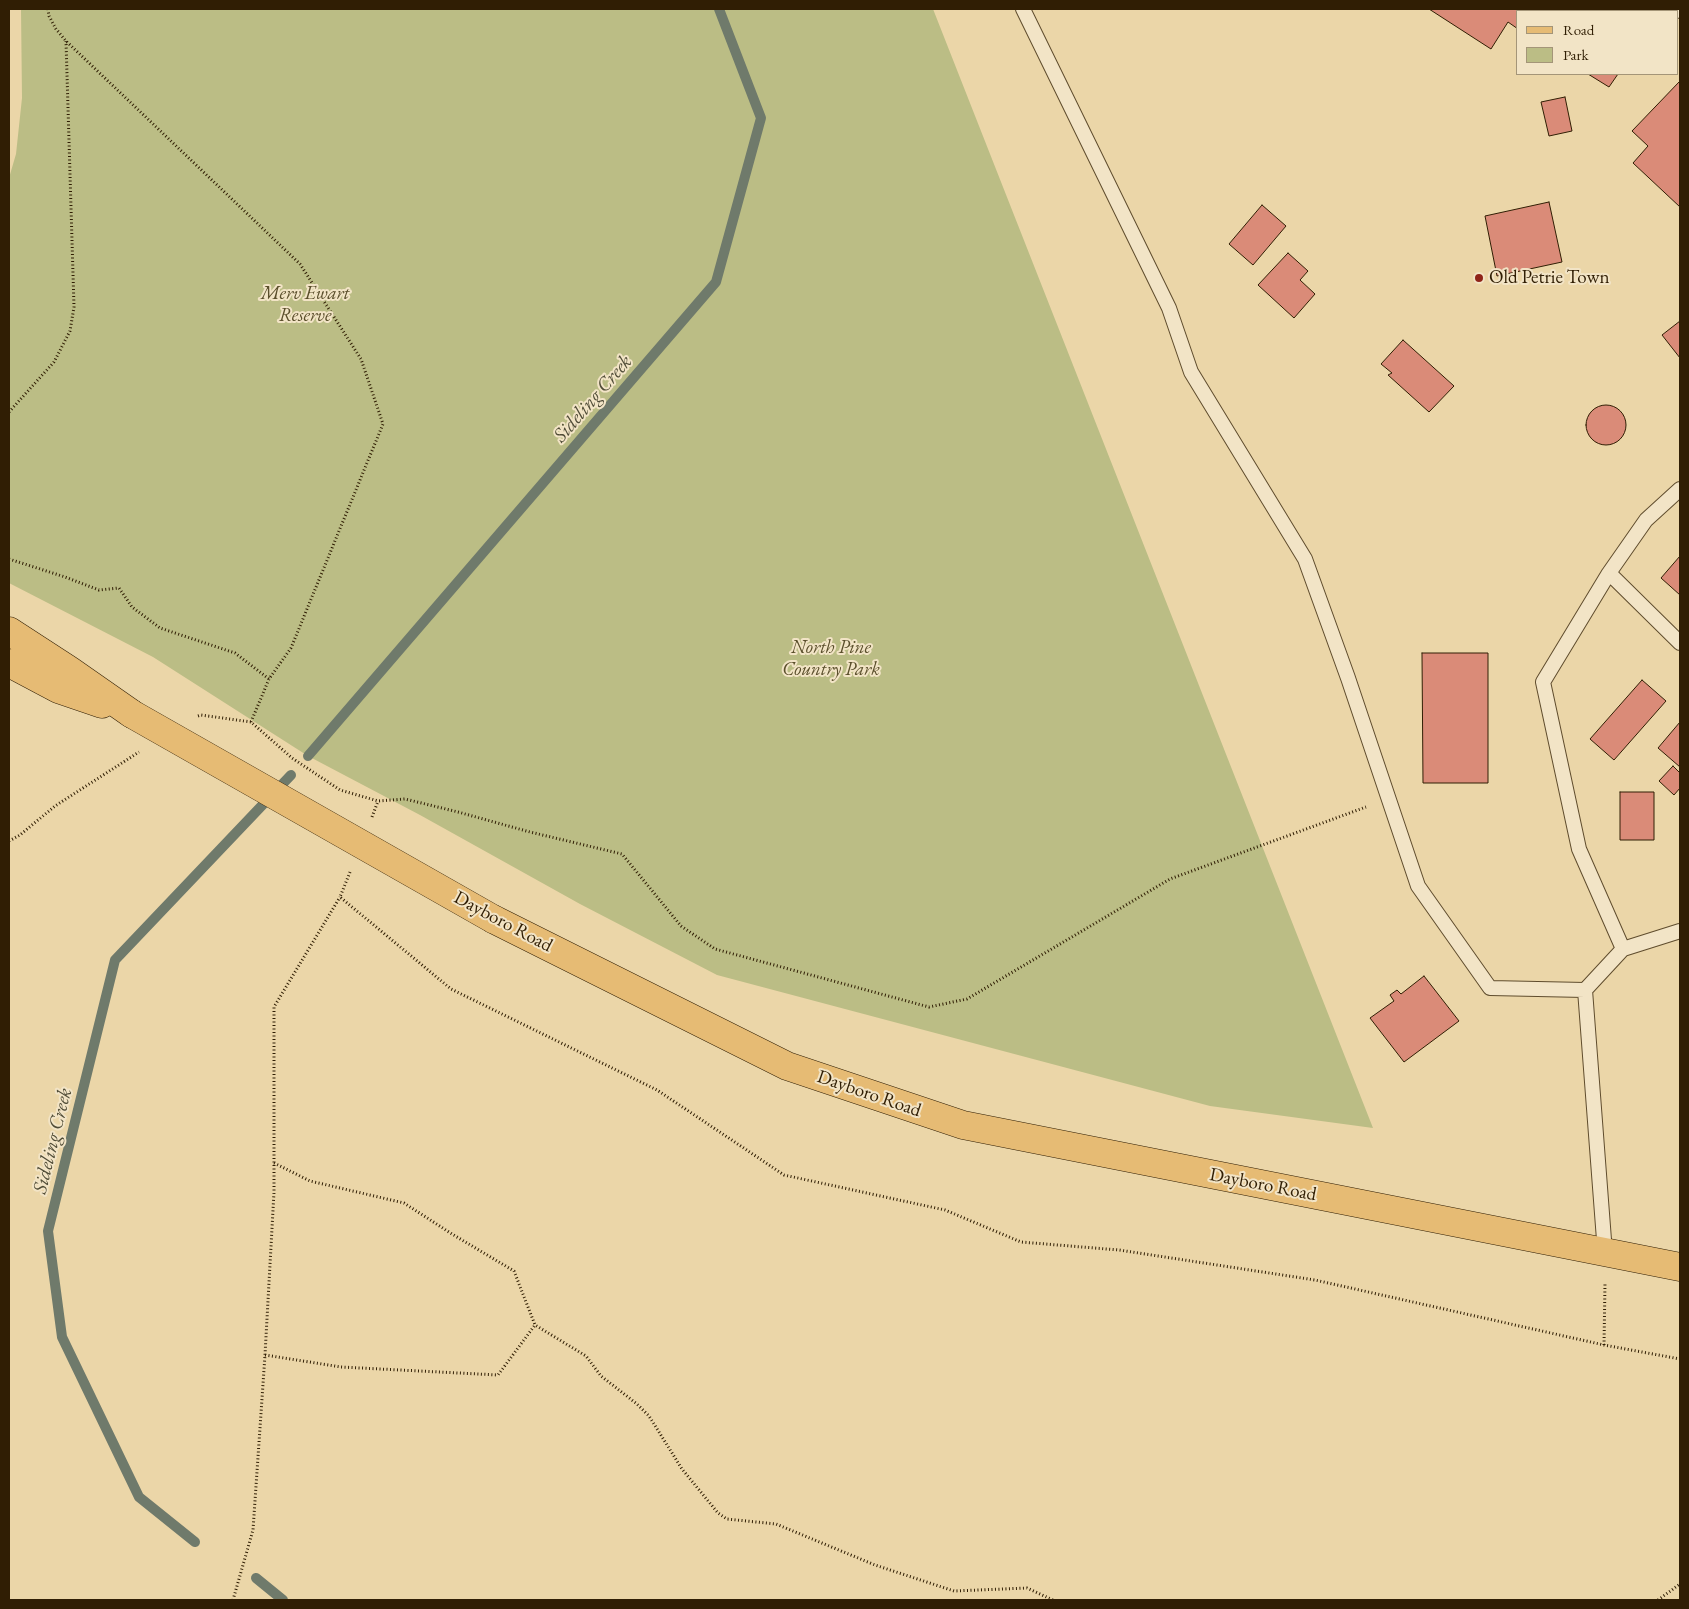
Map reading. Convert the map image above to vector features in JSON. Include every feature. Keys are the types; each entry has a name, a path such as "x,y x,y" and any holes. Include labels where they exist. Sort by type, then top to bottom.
{"main road":[{"name":"Dayboro Road","path":"9,632 69,670 132,714 493,919 788,1066 963,1126 1680,1267"},
{"name":"Dayboro Road","path":"9,663 58,689 132,714"}],"lane":[{"path":"1023,9 1169,308 1191,372 1305,559 1348,678 1418,886 1490,988 1585,990"},
{"path":"1623,949 1579,849 1543,682 1610,573 1646,520 1680,489"},
{"path":"1610,573 1680,643"},
{"path":"1605,1253 1585,990 1623,949 1680,931"}],"path":[{"path":"48,9 49,16 56,29 66,41 300,264 361,359 383,424 291,648 269,679 250,722"},
{"path":"9,412 54,362 70,331 74,307 66,41"},
{"path":"9,559 99,590 119,588 132,607 160,628 235,654 269,679"},
{"path":"193,720 200,715 250,722 292,758 340,790 378,801 405,799 622,854 681,926 715,949 929,1007 967,999 1170,879 1388,799"},
{"path":"9,840 20,835 55,806 145,749"},
{"path":"371,819 378,801"},
{"path":"233,1600 253,1530 274,1192 274,1008 340,897 350,871"},
{"path":"340,897 451,989 657,1090 784,1175 945,1210 1021,1242 1119,1250 1315,1280 1604,1345 1680,1359"},
{"path":"274,1163 310,1181 404,1203 514,1271 535,1325 586,1356 601,1376 637,1404 649,1416 682,1469 718,1513 727,1519 776,1524 875,1565 954,1590 1027,1588 1053,1600"},
{"path":"1604,1345 1605,1253"},
{"path":"265,1355 341,1367 498,1375 535,1325"},
{"path":"1658,1600 1680,1584"}],"green space":[{"path":"21,9 933,9 1373,1128 1210,1106 717,975 580,904 420,815 308,756 153,657 9,583 9,178 16,154 22,98"}],"building":[{"path":"1429,9 1639,10 1516,10 1516,28 1508,22 1491,49"},
{"path":"1590,75 1617,75 1609,87"},
{"path":"1680,81 1680,207 1633,163 1648,146 1632,131"},
{"path":"1565,97 1572,131 1549,136 1541,102"},
{"path":"1549,202 1562,262 1497,276 1485,216"},
{"path":"1262,205 1286,226 1253,265 1229,244"},
{"path":"1288,253 1308,271 1300,280 1315,294 1294,318 1258,285"},
{"path":"1680,321 1680,358 1662,335"},
{"path":"1403,340 1454,386 1429,412 1388,375 1392,373 1381,364"},
{"path":"1606,405 1620,411 1626,425 1620,439 1606,445 1592,439 1586,425 1592,411"},
{"path":"1680,556 1680,595 1661,578"},
{"path":"1422,653 1488,653 1488,783 1423,783"},
{"path":"1642,680 1666,701 1614,760 1590,739"},
{"path":"1680,722 1680,767 1658,748"},
{"path":"1673,766 1680,773 1680,788 1674,795 1659,781"},
{"path":"1620,792 1654,792 1654,840 1620,840"},
{"path":"1424,976 1459,1021 1404,1062 1370,1018 1394,1001 1390,995 1397,990 1401,994"}],"waterway":[{"name":"Sideling Creek","path":"308,756 716,282 761,118 719,9"},
{"name":"Sideling Creek","path":"195,1542 139,1497 62,1337 48,1231 115,960 291,775"},
{"name":"Sideling Creek","path":"256,1578 283,1600"}],"place":[{"name":"Old Petrie Town","path":"1479,278"}],"park label":[{"name":"Merv Ewart Reserve","path":"305,305"},
{"name":"North Pine Country Park","path":"831,659"}]}
